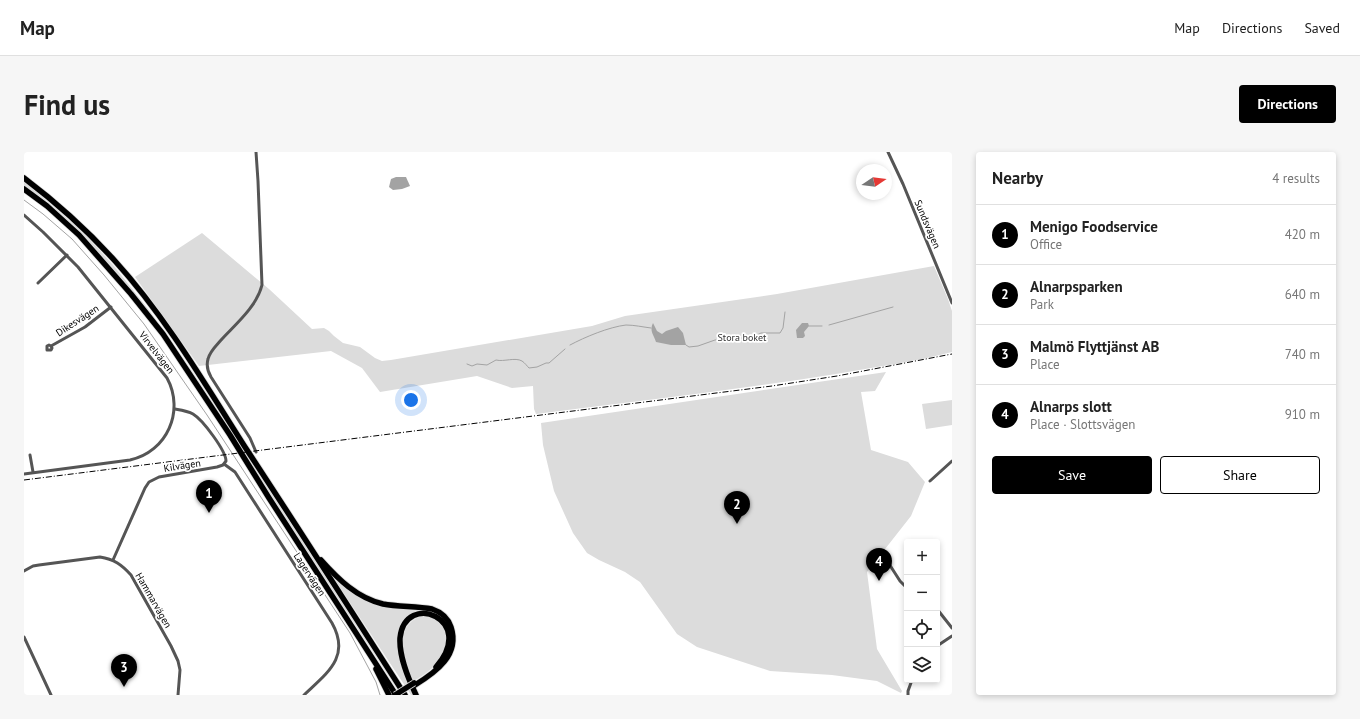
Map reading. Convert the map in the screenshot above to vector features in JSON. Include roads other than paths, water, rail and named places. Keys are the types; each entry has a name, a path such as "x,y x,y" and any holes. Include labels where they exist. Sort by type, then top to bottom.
{"highway":[{"path":"24,178 53,200 86,230 116,262 142,294 192,365 405,695"},
{"path":"24,189 47,206 79,235 131,294 163,334 230,435 396,695 437,670 450,654 452,648 453,635 450,623 446,617 437,610 384,604 363,596 340,580 309,547"},
{"path":"400,695 415,684 435,668 442,659 449,639 446,627 436,615 418,615 408,620 400,638 403,658 416,695"},
{"path":"360,638 389,695"}],"street":[{"path":"256,152 262,285 251,307 212,350 207,361 207,366 211,377 250,438 256,452"},
{"name":"Sundsvägen","path":"888,152 908,195 952,303"},
{"name":"Virvelvägen","path":"24,215 67,255 95,286 168,378 173,392 175,409 171,426 167,434 155,448 144,456 130,460 24,474"},
{"path":"38,283 67,255"},
{"name":"Dikesvägen","path":"51,346 85,327 111,307"},
{"path":"175,409 192,414 201,421 225,456 226,461 224,464"},
{"path":"30,455 33,472"},
{"path":"930,481 952,461"},
{"name":"Kilvägen","path":"113,560 143,491 149,482 159,476 217,467 224,464"},
{"name":"Lagervägen","path":"224,464 235,472 332,622 336,632 339,649 335,663 330,670 304,695"},
{"path":"884,556 904,585"},
{"path":"24,571 33,566 100,557 113,560"},
{"name":"Hammarvägen","path":"113,560 124,567 131,575 171,646 178,661 180,670 178,695"},
{"path":"939,611 952,628"},
{"path":"940,644 952,636"},
{"path":"24,637 51,695"},
{"path":"908,695 911,683"}],"waterway":[{"path":"24,200 72,239 144,324 207,415 350,633 376,682 380,695"},
{"path":"829,325 893,307"},
{"path":"686,345 689,347 698,346 715,340 734,337 749,339 761,333 780,333 783,328 785,312"},
{"path":"570,345 597,333 619,326 629,325 651,328"},
{"path":"809,326 822,326"},
{"path":"467,364 472,366 477,364 487,365 496,360 516,359 522,361 529,368 537,367 549,363 565,349"}],"railway":[{"path":"24,480 772,386 837,376 952,354"}],"place":[{"name":"Menigo Foodservice","path":"209,513"},
{"name":"Alnarpsparken","path":"737,524"},
{"name":"Alnarps slott","path":"879,581"},
{"name":"Malmö Flyttjänst AB","path":"124,687"}],"park label":[{"name":"Stora boket","path":"742,337"}]}
